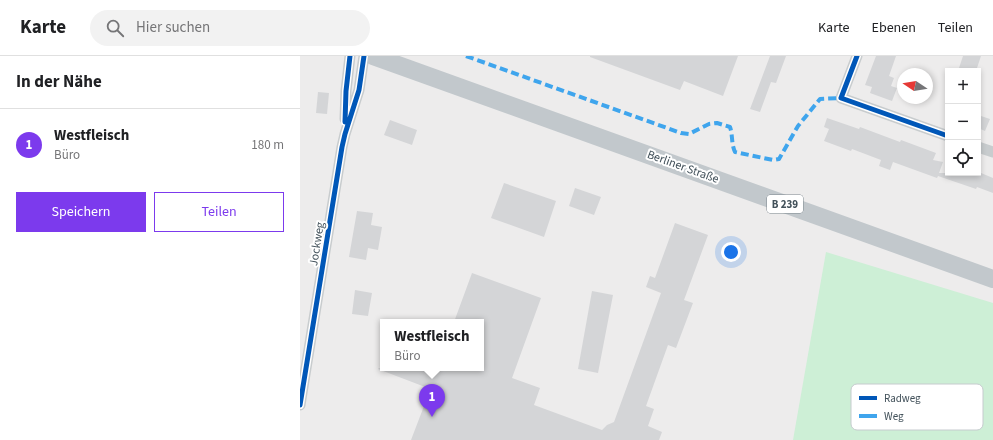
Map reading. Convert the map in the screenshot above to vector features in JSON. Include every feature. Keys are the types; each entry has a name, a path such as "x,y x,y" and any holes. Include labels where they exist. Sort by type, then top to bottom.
{"main road":[{"name":"Berliner Straße","path":"373,56 993,279"}],"street":[{"name":"Jockweg","path":"300,405 344,134 346,91 350,56"},
{"name":"Jockweg","path":"344,134 359,90 364,56"},
{"path":"857,56 841,98 945,135"},
{"path":"981,147 992,149"}],"green space":[{"path":"826,252 993,303 993,440 793,440"}],"building":[{"path":"590,56 738,56 723,96 684,81 680,90"},
{"path":"770,56 786,56 776,83 771,82 760,112 750,109"},
{"path":"876,56 896,56 889,76 894,78 891,86 897,88 892,101 870,93 872,87 865,85"},
{"path":"963,56 981,56 977,68 959,68"},
{"path":"318,92 329,93 327,114 316,113"},
{"path":"981,116 990,119 985,131 981,129"},
{"path":"827,118 859,129 860,127 900,142 901,140 936,153 933,160 943,162 939,173 945,173 945,176 981,176 981,173 993,178 993,193 938,176 937,178 893,162 890,170 879,166 881,160 852,149 851,151 824,141 829,129 824,127"},
{"path":"390,120 417,130 412,145 384,135"},
{"path":"504,183 556,201 544,237 491,218"},
{"path":"575,188 601,197 594,215 569,206"},
{"path":"357,211 373,213 371,225 382,227 378,250 368,248 366,260 349,257"},
{"path":"675,223 708,235 684,300 693,303 676,348 668,345 646,406 654,409 648,426 662,432 659,440 411,440 424,406 427,408 433,390 383,371 484,371 484,319 455,319 472,273 541,298 512,378 540,388 534,405 602,430 607,425 614,422 661,293 646,287 650,276 655,278"},
{"path":"355,290 372,293 368,316 352,314"},
{"path":"592,291 613,295 598,373 578,369"}],"marked path":[{"path":"466,56 681,133 689,134 709,124 717,123 730,127 735,152 773,160 779,159 798,126 820,99 841,98"}],"cycle path":[{"path":"345,122 346,91 350,56"},
{"path":"300,405 342,147 359,90 364,56"},
{"path":"857,56 841,98 945,135"}],"place":[{"name":"Westfleisch","path":"432,417"}]}
